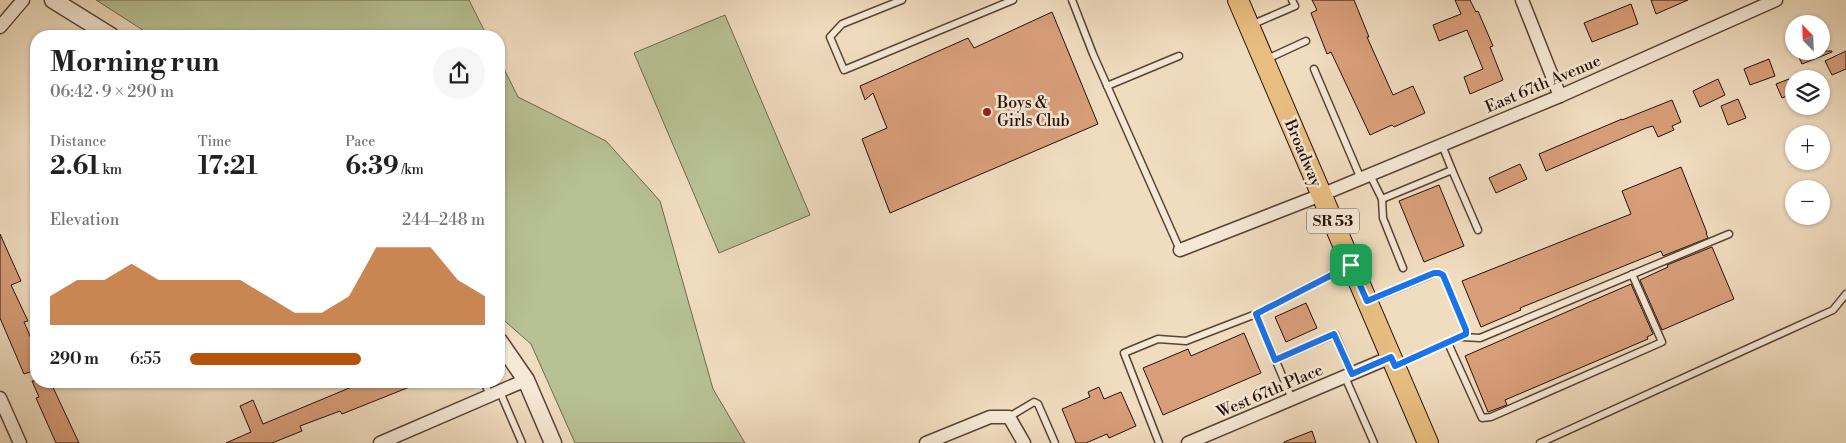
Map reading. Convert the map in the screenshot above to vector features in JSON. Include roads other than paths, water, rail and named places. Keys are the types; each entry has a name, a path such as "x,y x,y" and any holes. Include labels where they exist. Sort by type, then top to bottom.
{"main road":[{"name":"Broadway","path":"1238,0 1428,443"}],"street":[{"path":"0,27 23,0"},
{"path":"53,0 101,30"},
{"path":"1522,0 1560,96"},
{"name":"East 67th Avenue","path":"1180,250 1322,195 1560,96 1768,1"},
{"path":"505,350 526,380 553,443"},
{"name":"West 67th Place","path":"1188,443 1349,375 1393,362"},
{"path":"380,443 526,380"},
{"path":"0,398 2,412 20,443"},
{"path":"926,443 990,417 1009,417 1024,443"}],"lane":[{"path":"902,0 842,24 830,36 844,70 1013,0"},
{"path":"1072,0 1107,86 1180,250"},
{"path":"1249,26 1295,6 1292,0"},
{"path":"1264,61 1306,41"},
{"path":"1107,86 1179,56"},
{"path":"1314,70 1366,177 1382,199 1383,218 1403,268"},
{"path":"1442,145 1478,230"},
{"path":"1382,199 1452,170"},
{"path":"1462,337 1480,338 1729,234"},
{"path":"1159,443 1124,353 1158,338 1186,342 1256,314 1351,265"},
{"path":"1367,301 1434,273 1443,275 1466,334 1448,343 1393,362"},
{"path":"1448,343 1482,418 1491,417 1662,342 1632,274"},
{"path":"1540,443 1833,310 1846,294"},
{"path":"1256,314 1292,399"},
{"path":"1275,360 1334,334 1374,443"},
{"path":"490,388 522,443"},
{"path":"1009,417 1034,402 1038,404 1056,443"}],"place":[{"name":"Boys & Girls Club","path":"987,112"}]}
